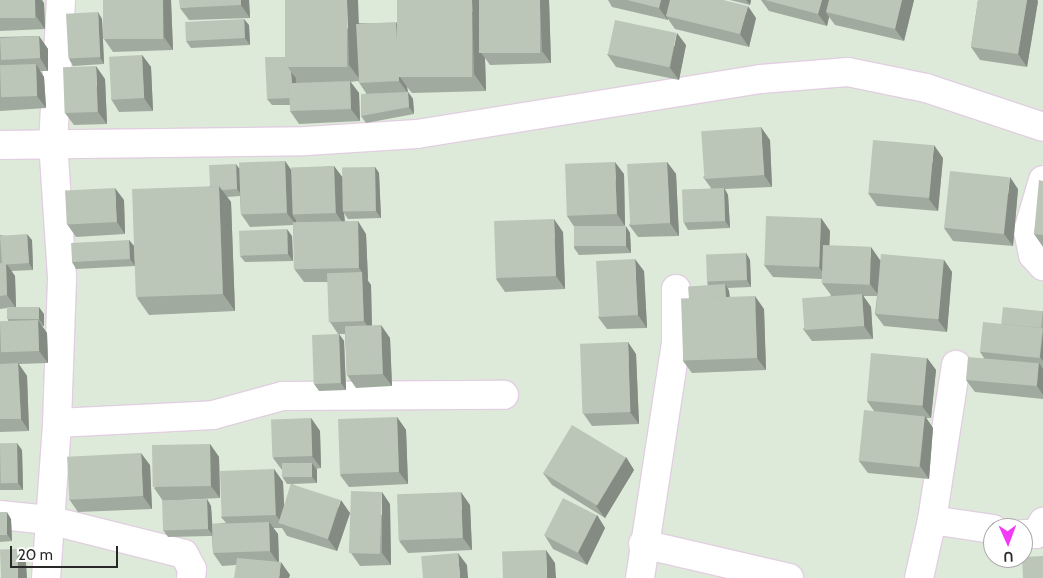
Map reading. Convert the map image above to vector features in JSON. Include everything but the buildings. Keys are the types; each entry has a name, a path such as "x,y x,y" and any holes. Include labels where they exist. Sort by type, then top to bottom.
{"street":[{"path":"46,578 57,422 62,276 53,143 60,0"},
{"path":"0,146 53,143 306,141 417,134 761,79 848,72 926,88 1043,127"},
{"path":"1043,180 1028,231 1033,255 1043,266"},
{"path":"640,578 643,544 666,422 676,344 676,289"},
{"path":"919,578 932,520 956,365"},
{"path":"57,422 213,415 283,396 504,395"},
{"path":"0,515 49,520 184,554 192,569 191,578"},
{"path":"932,520 983,528"},
{"path":"1033,534 1036,534 1043,522"},
{"path":"643,544 789,578"}]}
